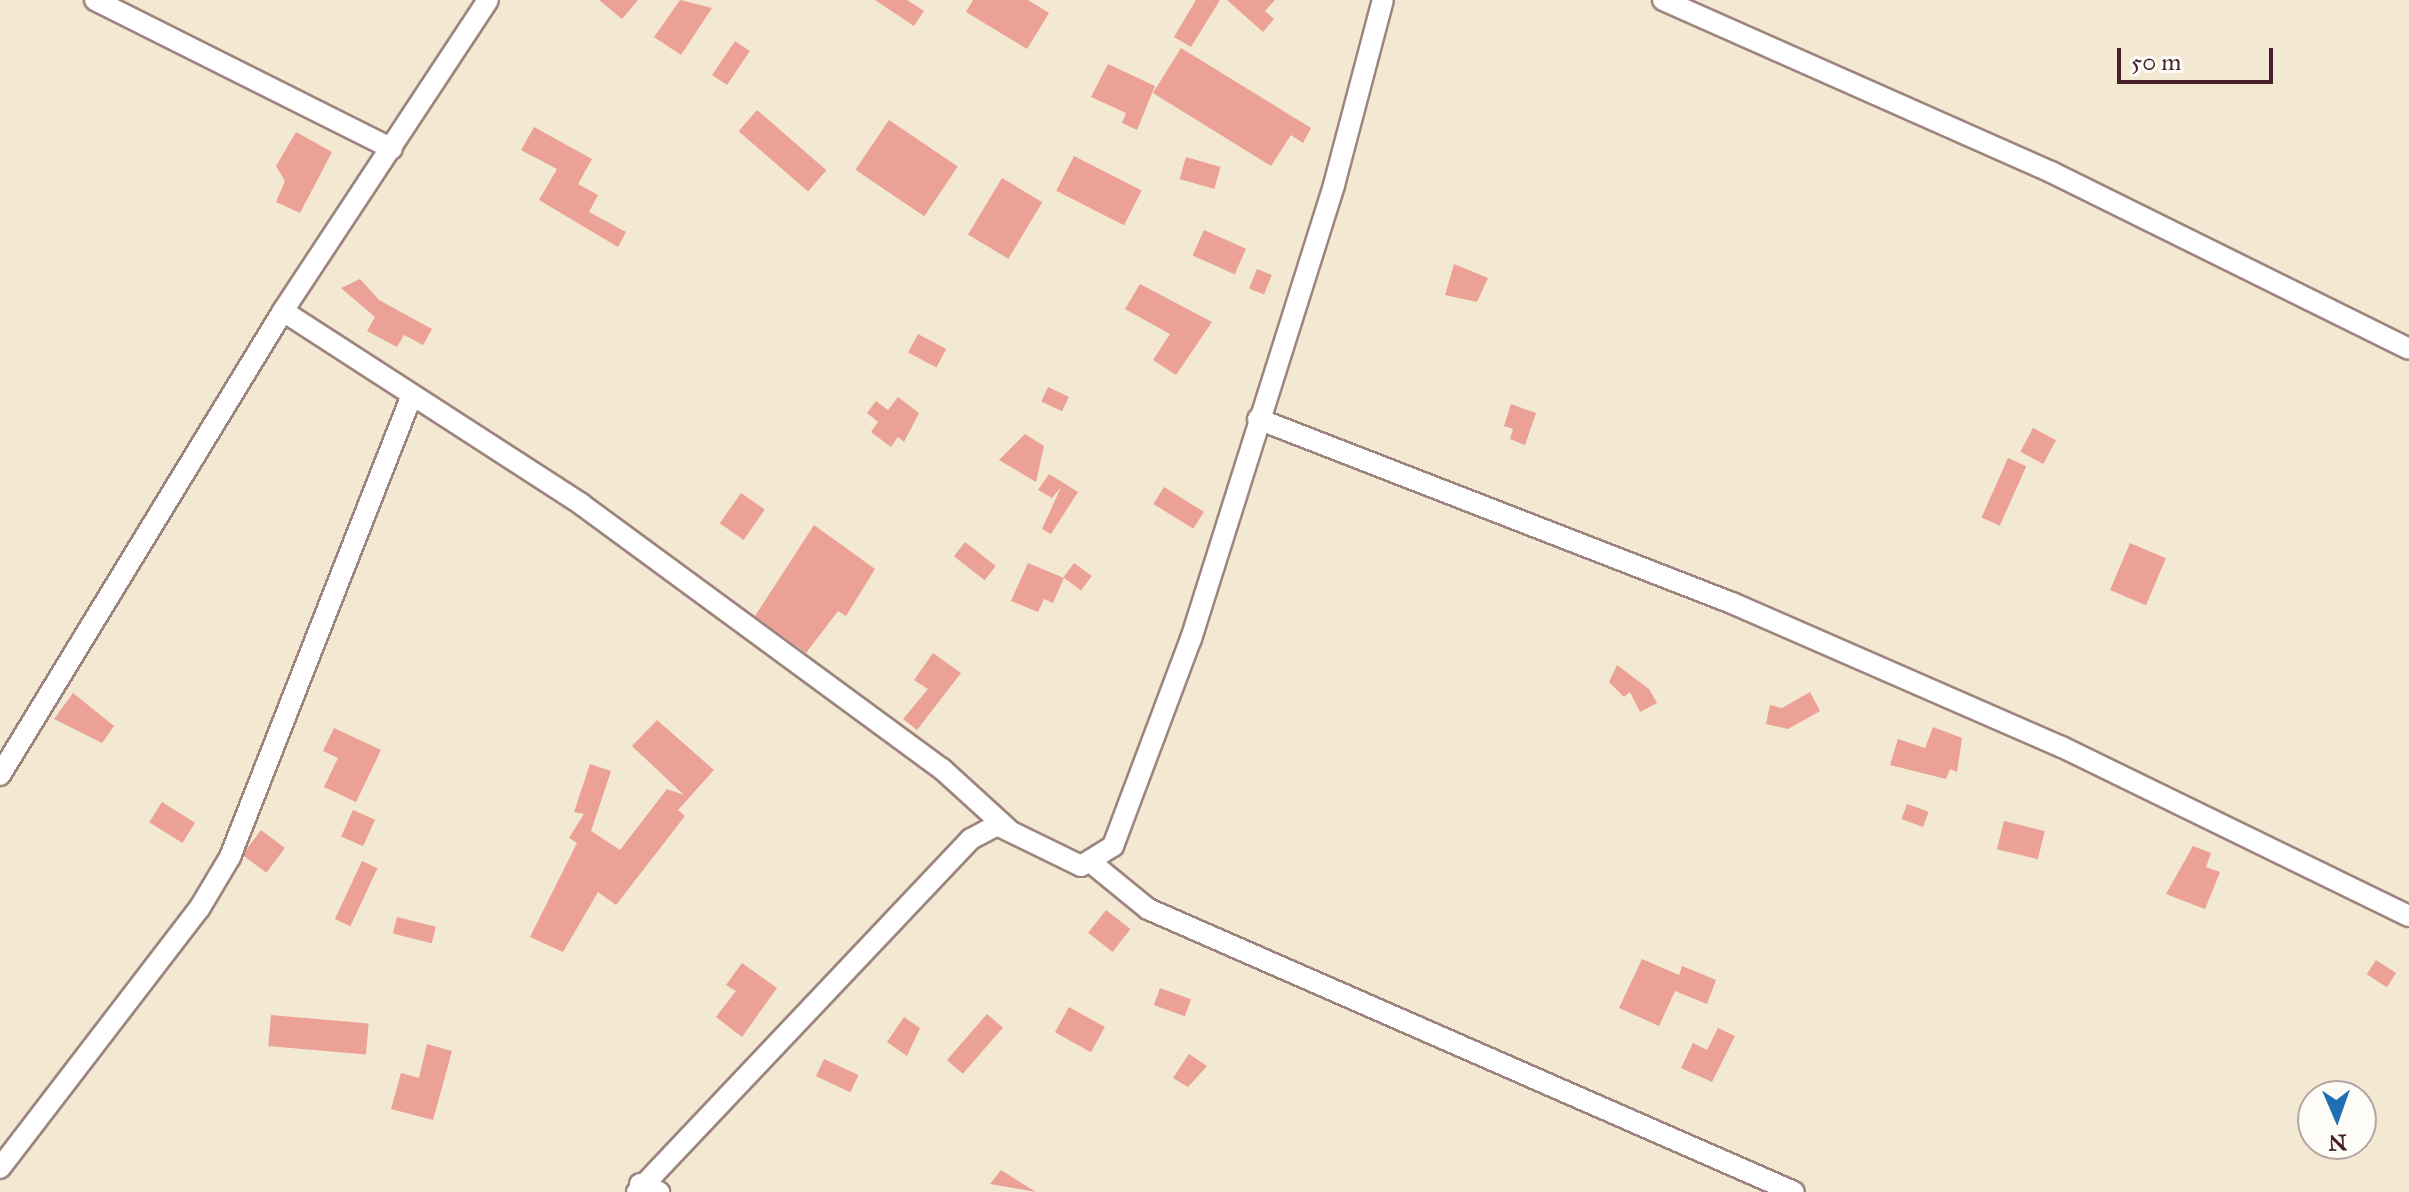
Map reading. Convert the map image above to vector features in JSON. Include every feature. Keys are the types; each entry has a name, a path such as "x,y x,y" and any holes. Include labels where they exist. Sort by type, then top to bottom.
{"street":[{"path":"95,0 392,149"},
{"path":"0,775 283,311 488,0"},
{"path":"1093,864 1113,846 1191,639 1334,185 1383,0"},
{"path":"1663,0 2051,172 2409,349"},
{"path":"283,311 581,504 942,769 1008,829"},
{"path":"0,1168 230,857 412,396"},
{"path":"1258,419 1732,603 2062,747 2409,916"},
{"path":"645,1189 952,854 997,825 1067,864 1093,864 1148,909 1794,1192"}],"building":[{"path":"599,0 638,0 622,19"},
{"path":"680,0 712,8 681,55 654,37"},
{"path":"875,0 907,0 924,11 914,26"},
{"path":"973,0 1028,0 1049,13 1027,49 966,12"},
{"path":"1196,0 1220,0 1191,47 1174,37"},
{"path":"1227,0 1275,0 1265,11 1274,19 1263,32"},
{"path":"735,41 750,51 727,85 712,75"},
{"path":"1181,48 1311,128 1303,143 1291,135 1271,166 1153,93"},
{"path":"1108,64 1155,86 1137,130 1122,123 1126,113 1091,97"},
{"path":"757,110 826,170 808,191 739,131"},
{"path":"889,120 958,166 924,216 855,170"},
{"path":"534,127 592,159 578,184 598,195 589,212 626,232 618,247 539,200 557,169 521,150"},
{"path":"296,132 332,152 300,213 276,202 285,181 276,166"},
{"path":"1074,156 1142,191 1124,225 1056,191"},
{"path":"1186,157 1221,167 1214,189 1180,179"},
{"path":"1002,178 1042,202 1008,259 968,235"},
{"path":"1204,230 1246,249 1235,274 1193,256"},
{"path":"1454,264 1488,278 1477,302 1445,295"},
{"path":"1257,269 1272,275 1264,294 1249,288"},
{"path":"360,279 379,300 432,329 423,345 404,335 397,347 367,331 375,317 341,288"},
{"path":"1140,284 1212,322 1176,375 1153,360 1170,334 1125,309"},
{"path":"918,334 946,349 936,368 908,353"},
{"path":"1048,387 1069,397 1062,411 1041,402"},
{"path":"898,397 919,413 904,442 898,437 891,447 871,432 878,422 867,413 876,401 888,410"},
{"path":"1511,404 1536,413 1525,445 1510,439 1513,429 1504,426"},
{"path":"2033,428 2056,440 2043,464 2020,452"},
{"path":"1025,434 1044,446 1036,482 999,460"},
{"path":"2008,458 2026,466 2000,526 1982,517"},
{"path":"1049,474 1078,492 1051,534 1042,529 1061,487 1052,498 1038,490"},
{"path":"1164,487 1204,512 1193,529 1153,504"},
{"path":"741,493 765,510 744,540 720,523"},
{"path":"814,525 875,569 846,616 838,611 806,653 755,616"},
{"path":"965,542 996,566 985,580 954,556"},
{"path":"2130,543 2166,558 2146,605 2110,590"},
{"path":"1028,563 1064,578 1053,603 1044,599 1038,612 1011,601"},
{"path":"1074,563 1092,576 1081,590 1063,578"},
{"path":"933,653 961,673 917,730 903,719 928,689 914,680"},
{"path":"1617,665 1649,689 1657,703 1640,712 1630,692 1624,697 1609,682"},
{"path":"1810,692 1820,711 1788,729 1766,724 1770,705 1782,708"},
{"path":"73,693 114,726 102,743 54,719"},
{"path":"657,720 714,770 678,810 685,816 616,905 598,892 563,952 530,937 577,843 569,838 584,814 574,812 590,764 611,771 591,831 620,850 667,789 684,795 632,746"},
{"path":"1933,727 1962,738 1957,772 1950,769 1946,779 1890,765 1898,739 1925,748"},
{"path":"334,728 381,750 356,802 324,787 338,758 323,751"},
{"path":"162,802 195,823 182,843 149,822"},
{"path":"1907,804 1929,812 1923,827 1902,819"},
{"path":"353,810 375,820 363,846 341,836"},
{"path":"2004,821 2045,831 2038,859 1997,849"},
{"path":"261,830 285,848 266,873 242,855"},
{"path":"2193,846 2211,853 2206,867 2220,872 2205,909 2166,894"},
{"path":"362,861 377,868 350,926 335,919"},
{"path":"1106,910 1130,929 1113,952 1088,933"},
{"path":"397,917 436,927 432,943 393,933"},
{"path":"1642,959 1679,975 1682,966 1716,980 1707,1004 1675,991 1659,1026 1619,1008"},
{"path":"2376,960 2396,973 2387,987 2367,974"},
{"path":"742,963 777,988 742,1037 716,1017 736,991 726,985"},
{"path":"1160,988 1191,999 1185,1016 1154,1005"},
{"path":"1069,1007 1105,1027 1091,1052 1055,1032"},
{"path":"987,1014 1003,1028 963,1074 947,1060"},
{"path":"271,1015 369,1024 366,1054 268,1046"},
{"path":"904,1017 920,1028 907,1056 887,1042"},
{"path":"1718,1028 1735,1036 1712,1082 1681,1068 1693,1043 1707,1050"},
{"path":"427,1044 452,1051 433,1120 391,1109 401,1073 419,1078"},
{"path":"1189,1054 1207,1066 1188,1087 1173,1078"},
{"path":"824,1059 858,1075 850,1092 816,1076"},
{"path":"1001,1170 1036,1192 990,1184"}]}
